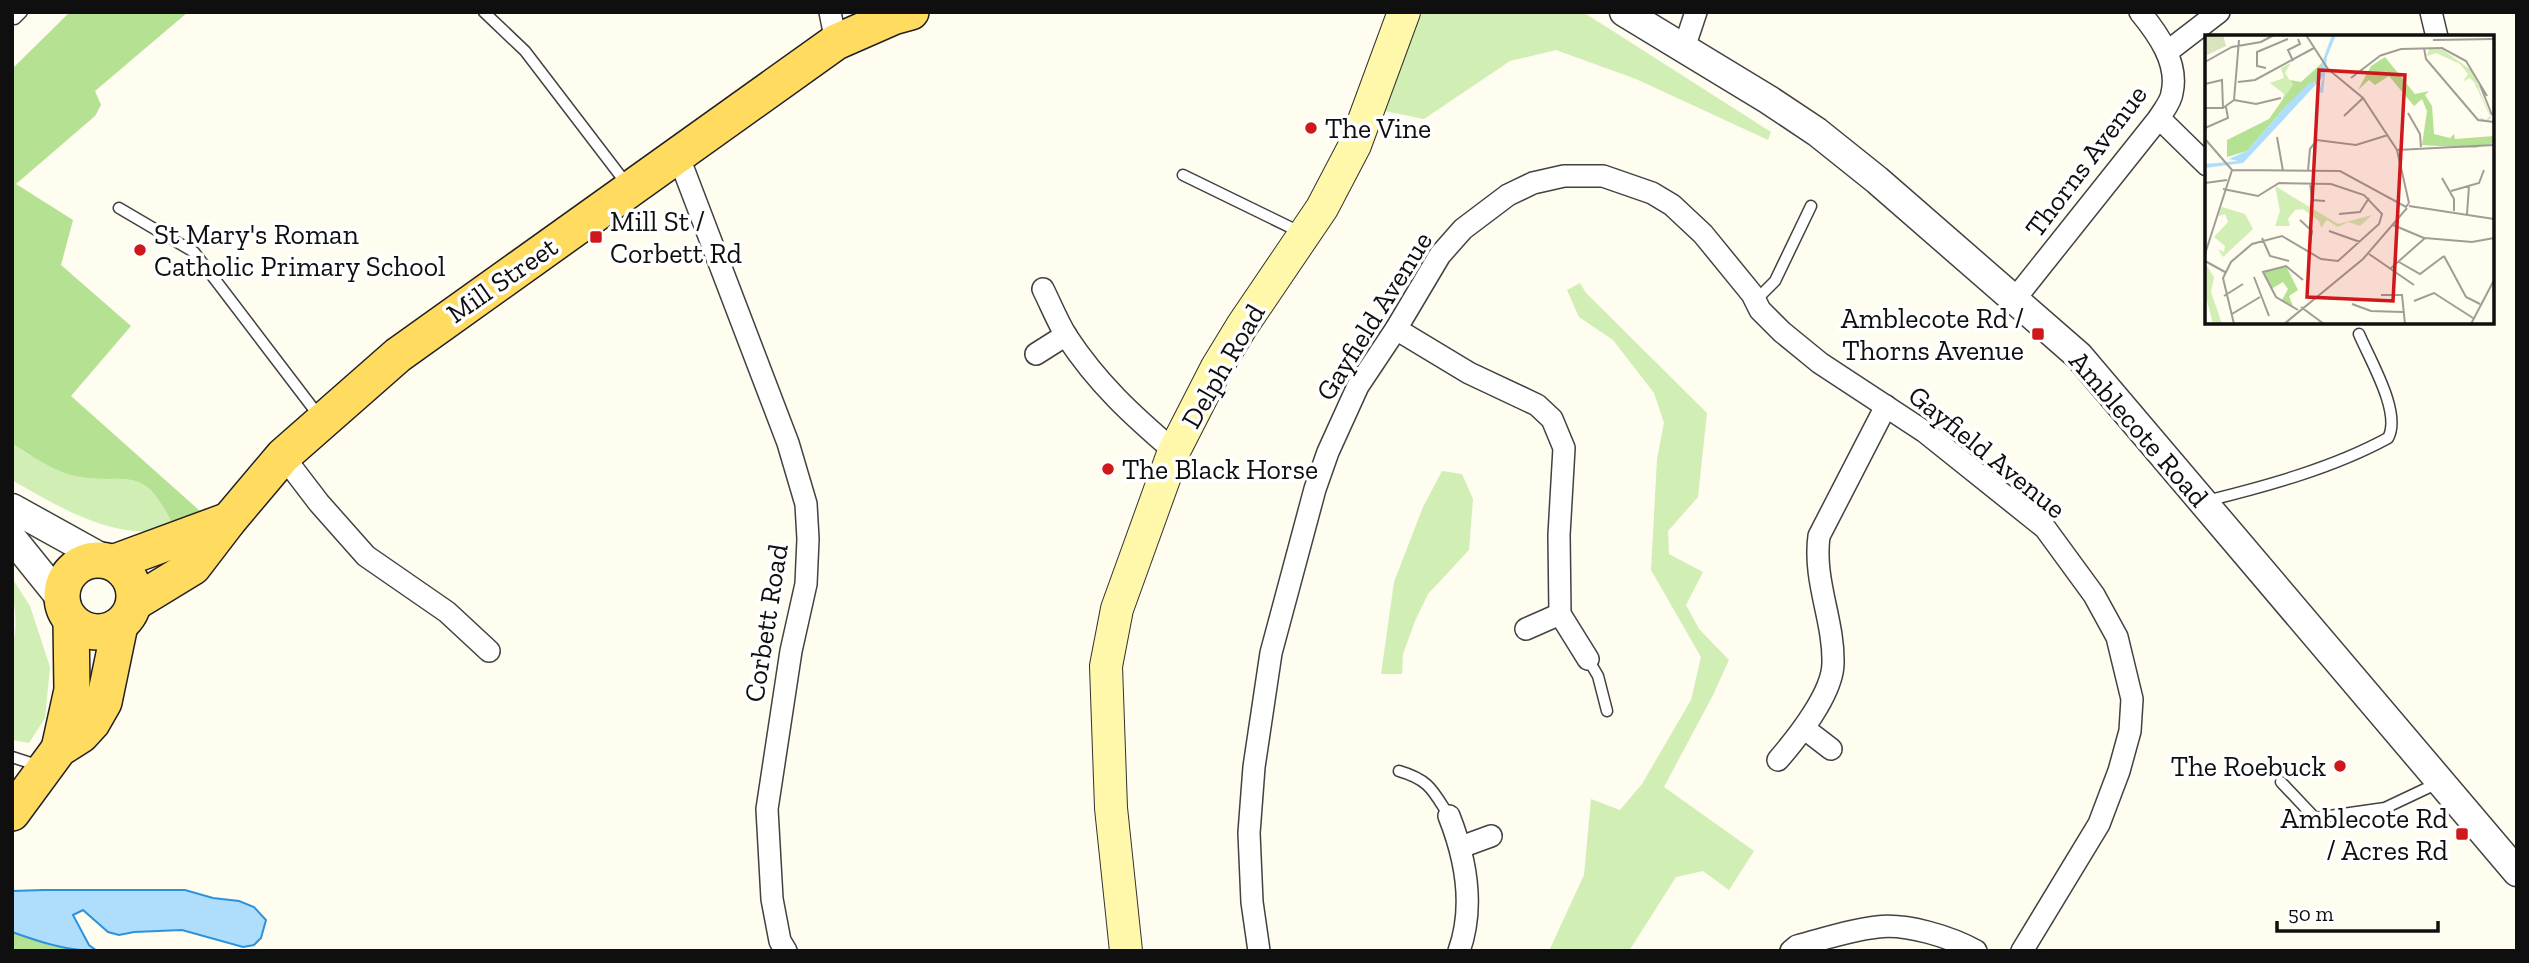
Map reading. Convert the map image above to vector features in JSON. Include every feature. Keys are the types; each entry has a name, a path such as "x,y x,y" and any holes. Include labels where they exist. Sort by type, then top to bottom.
{"main road":[{"name":"Mill Street","path":"127,614 193,567 283,456 398,355 677,155 833,27 911,12"},
{"name":"Delph Road","path":"1126,951 1111,808 1106,666 1117,609 1174,451 1242,326 1322,208 1355,145 1404,12"},
{"name":"Mill Street","path":"109,560 229,520"},
{"path":"12,813 52,759 92,723 104,702 134,585 124,569 109,560 81,564 67,576 63,584 72,691 52,759"},
{"path":"66,610 84,630 104,633 127,614"}],"street":[{"path":"1684,48 1696,12"},
{"name":"Thorns Avenue","path":"2014,300 2159,118 2172,95 2174,76 2167,52 2156,31 2140,12"},
{"path":"2167,52 2219,12"},
{"path":"2431,12 2437,35"},
{"name":"Amblecote Road","path":"1627,13 1817,132 1877,180 2079,356 2517,872"},
{"path":"2159,118 2205,163"},
{"name":"Corbett Road","path":"677,155 788,443 806,504 806,584 791,651 767,809 772,899 780,942 786,951"},
{"name":"Gayfield Avenue","path":"1259,951 1252,902 1249,833 1254,767 1271,653 1315,489 1328,452 1358,386 1440,255 1463,229 1508,195 1533,183 1564,176 1603,176 1652,193 1672,205 1703,234 1760,310 1782,332 1820,363 1925,432 2045,528 2094,596 2117,637 2132,699 2130,731 2119,771 2099,824 2022,951"},
{"path":"1043,289 1066,335 1121,405 1174,451"},
{"path":"1396,329 1469,373 1537,405 1552,419 1564,448 1559,535 1560,614 1588,659"},
{"path":"1036,354 1066,335"},
{"path":"1778,760 1805,729 1829,682 1833,664 1816,559 1819,536 1886,406"},
{"path":"283,456 319,503 366,556 447,612 489,652"},
{"path":"12,508 109,560"},
{"path":"12,537 66,610"},
{"path":"1526,629 1560,614"},
{"path":"1805,729 1831,749"},
{"path":"1449,816 1461,847 1469,906 1465,934 1459,951"},
{"path":"1461,847 1491,836"},
{"path":"1791,951 1797,946 1880,926 1934,934 1976,951"}],"lane":[{"path":"484,12 525,51 630,189"},
{"path":"1184,175 1304,235"},
{"path":"1755,301 1775,281 1811,206"},
{"path":"119,208 194,252 323,421"},
{"path":"2204,502 2323,466 2388,438 2392,431 2392,411 2359,334"},
{"path":"1588,659 1598,676 1607,711"},
{"path":"12,757 52,759"},
{"path":"1399,771 1417,776 1429,786 1449,816"},
{"path":"2281,782 2315,818 2385,808 2440,782"}],"green space":[{"path":"70,12 188,12 95,91 101,105 95,116 16,184 73,220 61,265 131,326 71,396 200,511 186,520 171,521 161,503 142,483 68,474 12,443 12,69"},
{"path":"1422,12 1583,12 1771,132 1768,140 1636,79 1556,50 1510,61 1424,119 1380,110"},
{"path":"1580,283 1586,293 1707,413 1698,497 1668,531 1669,554 1703,572 1686,605 1699,629 1729,660 1664,787 1754,851 1729,890 1703,871 1676,877 1629,951 1549,951 1584,875 1591,799 1620,810 1642,784 1691,700 1701,657 1651,570 1657,459 1664,423 1654,393 1613,340 1579,317 1567,290"},
{"path":"12,443 29,455 101,477 141,481 160,499 171,521 186,520 165,528 126,530 65,509 12,480"},
{"path":"1442,471 1462,474 1473,499 1469,550 1428,594 1403,654 1402,674 1381,674 1394,582 1423,507"},
{"path":"12,578 30,606 50,667 45,718 29,743 12,740 12,646 16,620"},
{"path":"12,932 52,946 84,951 12,951"}],"water":[{"path":"185,890 213,898 239,901 254,907 266,920 261,938 254,945 243,947 182,930 119,935 108,932 83,910 73,915 89,945 97,951 64,948 12,932 12,891"}],"place":[{"name":"The Vine","path":"1311,128"},
{"name":"Mill St / Corbett Rd","path":"596,237"},
{"name":"St Mary's Roman Catholic Primary School","path":"140,250"},
{"name":"Amblecote Rd / Thorns Avenue","path":"2038,334"},
{"name":"The Black Horse","path":"1108,469"},
{"name":"The Roebuck","path":"2340,766"},
{"name":"Amblecote Rd / Acres Rd","path":"2462,834"}]}
